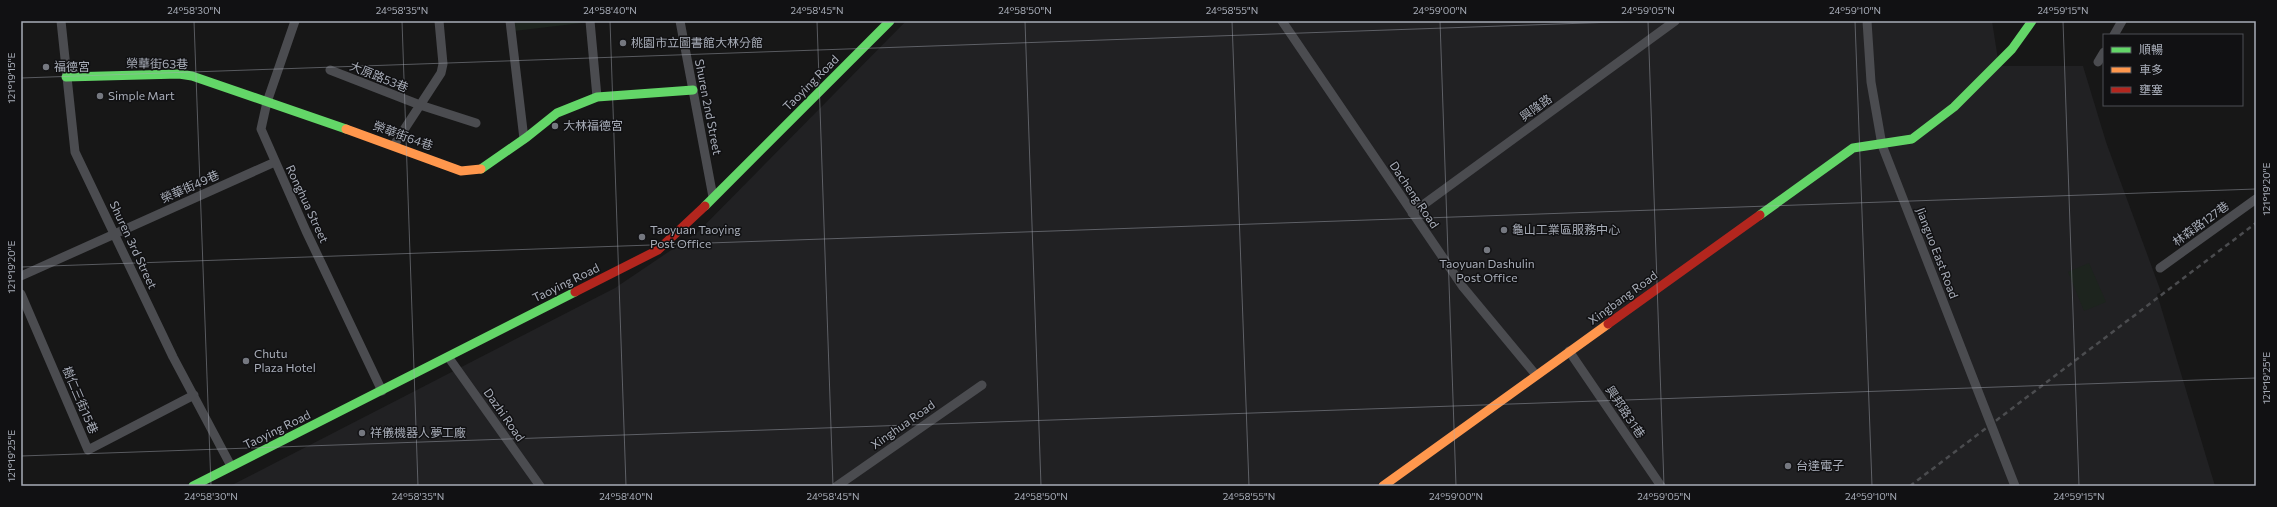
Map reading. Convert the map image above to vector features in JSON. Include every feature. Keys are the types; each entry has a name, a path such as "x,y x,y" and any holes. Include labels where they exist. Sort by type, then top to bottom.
{"street":[{"name":"Shuren 3rd Street","path":"61,21 75,152 173,356 232,466"},
{"name":"Ronghua Street","path":"295,21 267,102 261,129 382,391"},
{"path":"394,145 441,73 443,64 440,21"},
{"path":"510,21 524,139"},
{"path":"590,21 597,97"},
{"name":"Shuren 2nd Street","path":"680,21 713,197"},
{"name":"Taoying Road","path":"193,486 449,358 553,302 658,250 694,219 713,197 890,21"},
{"name":"Dacheng Road","path":"1282,21 1463,287 1536,375"},
{"name":"興隆路","path":"1412,213 1675,21"},
{"name":"Jianguo East Road","path":"1867,21 1871,82 1882,145 2015,486"},
{"name":"Xingbang Road","path":"1384,486 1569,351 1853,148 1882,145 1912,139 1954,107 2012,49 2032,21"},
{"path":"2115,34 2122,21"},
{"path":"2098,62 2103,54"},
{"name":"大原路53巷","path":"330,70 420,105 476,123"},
{"name":"榮華街63巷","path":"66,77 179,74 192,76 267,102"},
{"name":"榮華街64巷","path":"267,102 394,145 461,171 480,169 524,139 557,113 597,97 692,90"},
{"name":"榮華街49巷","path":"21,276 275,162"},
{"name":"林森路127巷","path":"2160,268 2256,199"},
{"name":"樹仁三街15巷","path":"21,294 88,450 194,395"},
{"name":"興邦路31巷","path":"1569,351 1660,486"},
{"name":"Dazhi Road","path":"449,358 540,486"},
{"name":"Xinghua Road","path":"837,486 982,385"}],"shaded area":[{"path":"513,21 590,21 590,22 514,31"},
{"path":"906,21 1992,21 1999,66 2083,66 2106,142 2161,292 2157,294 2215,486 230,486 615,288 698,232"},
{"path":"2089,263 2106,302 2084,311 2068,272"}],"railway":[{"path":"1910,486 2256,223"}],"traffic: fast":[{"path":"705,206 890,21"},
{"path":"1760,215 1853,148 1912,139 1954,107 2012,49 2032,21"},
{"path":"66,77 179,74 192,76 346,129"},
{"path":"481,169 527,137 557,113 597,97 693,90"},
{"path":"193,486 575,292"}],"traffic: slow":[{"path":"346,129 461,171 481,169"},
{"path":"1383,486 1608,324"}],"traffic: jam":[{"path":"575,292 658,250 705,206"},
{"path":"1608,324 1760,215"}],"place":[{"name":"桃園市立圖書館大林分館","path":"623,43"},
{"name":"福德宮","path":"46,67"},
{"name":"Simple Mart","path":"100,96"},
{"name":"大林福德宮","path":"555,126"},
{"name":"龜山工業區服務中心","path":"1504,230"},
{"name":"Taoyuan Taoying Post Office","path":"642,237"},
{"name":"Taoyuan Dashulin Post Office","path":"1487,250"},
{"name":"Chutu Plaza Hotel","path":"246,361"},
{"name":"祥儀機器人夢工廠","path":"362,433"},
{"name":"台達電子","path":"1788,466"}]}
